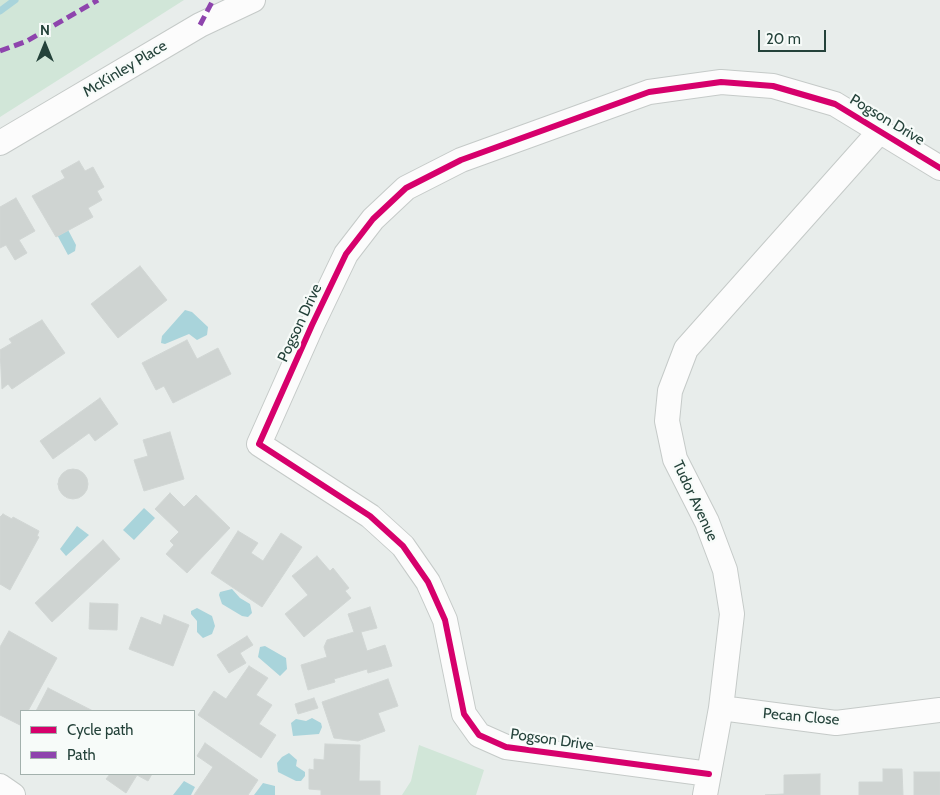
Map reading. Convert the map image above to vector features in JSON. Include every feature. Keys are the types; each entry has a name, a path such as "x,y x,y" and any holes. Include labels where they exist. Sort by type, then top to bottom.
{"street":[{"name":"McKinley Place","path":"0,144 200,25 253,0"},
{"name":"Pogson Drive","path":"707,784 506,747 478,735 464,714 445,620 428,582 403,546 370,516 259,444 346,254 373,219 406,188 461,160 649,92 721,82 773,86 834,104 881,130 940,168"},
{"name":"Tudor Avenue","path":"707,784 721,708 732,614 725,570 707,522 675,459 667,421 670,391 686,348 881,130"},
{"name":"Pecan Close","path":"721,708 836,723 940,710"},
{"path":"0,786 13,795"}],"green space":[{"path":"0,0 184,0 0,117"},
{"path":"419,745 484,770 476,795 402,795 411,781"}],"water":[{"path":"66,226 76,245 75,251 68,255 55,231"},
{"path":"185,310 192,312 208,327 207,335 197,340 189,334 165,344 161,343 162,336"},
{"path":"144,508 155,518 134,540 123,530"},
{"path":"77,526 89,535 66,556 60,549"},
{"path":"232,589 240,598 250,604 252,613 248,617 242,616 222,604 220,592"},
{"path":"197,608 212,616 215,626 212,634 203,638 197,632 197,621 191,614 191,611"},
{"path":"265,646 286,658 287,669 280,676 258,657 260,647"},
{"path":"312,718 321,723 322,727 319,734 293,736 291,723 296,719 306,721"},
{"path":"289,753 297,760 296,766 305,772 305,776 301,781 296,781 278,772 277,763"},
{"path":"184,781 195,787 191,795 173,795"},
{"path":"263,783 275,786 275,795 254,795"}],"building":[{"path":"79,161 85,171 93,167 104,187 97,191 102,200 88,208 93,217 56,237 32,196 65,178 61,171"},
{"path":"16,198 35,231 19,240 27,253 15,260 6,245 0,248 0,207"},
{"path":"140,266 167,300 118,338 91,304"},
{"path":"42,320 65,353 12,389 8,384 2,389 0,350 12,343 9,339"},
{"path":"187,340 197,359 218,348 231,374 173,403 164,386 156,390 142,363"},
{"path":"100,398 118,424 95,441 89,433 53,459 40,441"},
{"path":"170,432 184,479 144,491 134,460 148,456 143,440"},
{"path":"73,469 84,473 88,484 84,495 73,499 62,495 58,484 62,473"},
{"path":"170,493 184,507 196,495 230,528 187,573 166,554 174,545 170,541 179,532 155,509"},
{"path":"3,514 12,519 13,517 39,531 37,536 39,537 10,590 0,584 0,517"},
{"path":"238,531 258,543 251,553 263,561 281,533 302,547 262,607 211,573"},
{"path":"103,540 120,559 52,622 35,603"},
{"path":"317,556 330,571 333,568 349,588 345,591 351,598 304,637 285,614 308,595 292,576"},
{"path":"90,603 118,604 117,630 89,629"},
{"path":"370,607 377,628 361,632 367,651 385,645 392,666 368,673 367,669 334,679 335,682 308,690 301,665 327,657 324,647 327,640 354,632 348,614"},
{"path":"164,615 189,625 173,666 129,649 141,617 161,625"},
{"path":"9,631 57,658 29,710 20,710 20,725 0,715 0,647"},
{"path":"247,636 253,645 240,653 246,663 229,673 217,655"},
{"path":"249,666 268,678 256,695 272,705 259,724 276,735 261,758 198,715 214,691 226,699"},
{"path":"388,679 398,706 378,713 385,731 358,741 334,738 322,702"},
{"path":"48,688 91,710 37,710"},
{"path":"314,698 318,708 298,714 295,704"},
{"path":"205,743 258,780 248,795 194,795 213,767 197,756"},
{"path":"325,744 360,745 359,781 380,781 380,795 321,795 321,790 309,789 309,769 314,770 314,759 324,760"},
{"path":"883,769 902,769 903,795 859,795 859,782 883,782"},
{"path":"914,772 940,772 940,795 914,795"},
{"path":"820,774 820,795 765,795 784,794 784,775"},
{"path":"109,775 137,775 126,793 106,779"},
{"path":"137,775 151,775 148,781"}],"waterway":[{"path":"0,11 15,0"}],"marked path":[{"path":"0,51 27,41 98,0"},
{"path":"200,25 213,0"}],"cycle path":[{"path":"709,774 506,747 479,735 464,714 445,620 428,582 403,546 370,516 259,444 346,254 373,219 406,188 461,160 649,92 721,82 773,86 835,104 940,168"}]}
